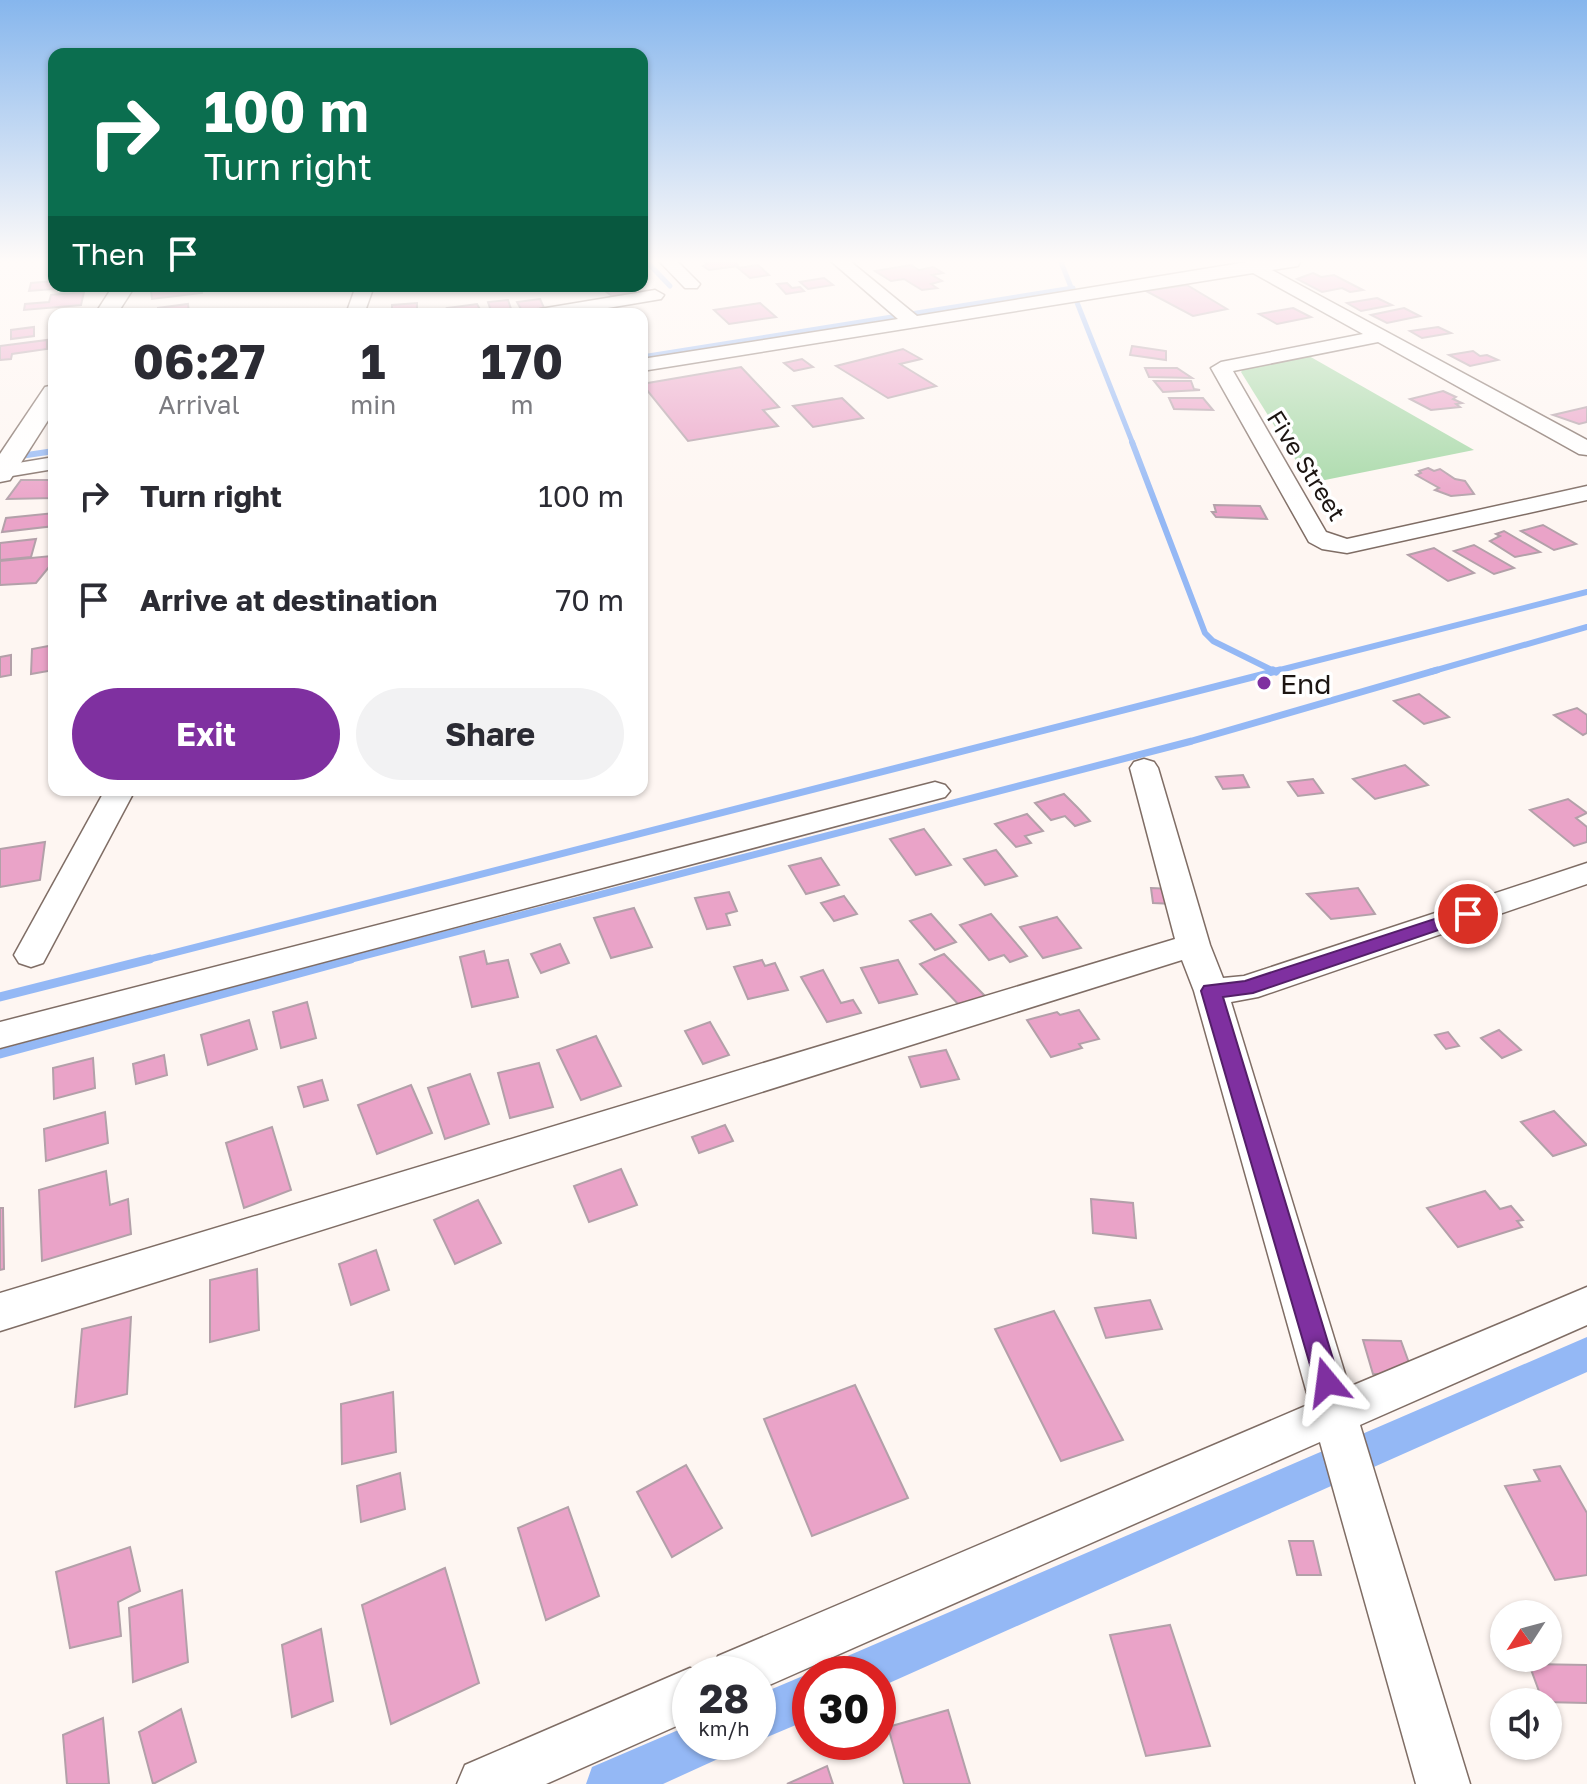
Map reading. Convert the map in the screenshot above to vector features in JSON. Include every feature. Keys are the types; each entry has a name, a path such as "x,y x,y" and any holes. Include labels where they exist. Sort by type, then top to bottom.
{"main road":[{"path":"1,473 48,401"}],"street":[{"path":"648,364 766,345"},
{"name":"Five Street","path":"1335,345 1221,368 1317,537 1330,544 1347,546 1587,493"},
{"path":"1398,345 1587,449"},
{"path":"1,473 48,464"},
{"path":"1144,768 1193,945 1211,991 1443,1784"},
{"path":"0,1035 935,791"},
{"path":"31,955 117,796"},
{"path":"1211,991 1261,983 1587,873"},
{"path":"0,1312 1193,945"},
{"path":"776,1657 1587,1305"},
{"path":"484,1784 672,1702"}],"green space":[{"path":"1309,356 1474,450 1310,483 1241,372 1244,368"}],"building":[{"path":"47,345 47,349 12,354 11,359 0,360 0,346"},
{"path":"1132,346 1166,351 1166,360 1130,355"},
{"path":"903,349 921,359 900,364 936,386 888,398 836,366"},
{"path":"1473,351 1498,360 1470,366 1449,355"},
{"path":"802,359 813,367 794,371 784,363"},
{"path":"741,367 779,407 763,410 778,426 688,441 648,391 648,383"},
{"path":"1145,368 1177,368 1192,378 1149,377"},
{"path":"1154,381 1191,381 1194,389 1200,390 1163,392"},
{"path":"1443,391 1456,397 1453,399 1462,403 1456,404 1460,407 1431,410 1410,399"},
{"path":"842,398 863,418 813,427 793,406"},
{"path":"1169,398 1203,398 1213,410 1174,409"},
{"path":"1587,407 1587,422 1579,424 1553,415"},
{"path":"1428,468 1434,471 1440,469 1455,479 1465,481 1474,494 1451,496 1435,490 1439,488 1416,475"},
{"path":"21,480 48,480 48,498 7,499"},
{"path":"1214,505 1260,506 1267,519 1216,517 1212,512 1216,512"},
{"path":"48,514 48,527 2,532 6,518"},
{"path":"1543,525 1576,544 1554,550 1521,531"},
{"path":"1504,531 1540,552 1515,557 1490,541"},
{"path":"36,539 31,557 0,560 0,543"},
{"path":"1474,545 1514,568 1494,574 1454,551"},
{"path":"1434,548 1474,573 1448,581 1408,555"},
{"path":"48,556 48,568 36,583 0,585 0,561"},
{"path":"48,646 48,671 31,674 32,649"},
{"path":"11,655 11,675 0,677 0,657"},
{"path":"1419,694 1449,717 1424,724 1394,701"},
{"path":"1577,708 1587,715 1587,733 1583,735 1554,715"},
{"path":"1405,765 1428,785 1375,799 1353,779"},
{"path":"1243,775 1249,787 1223,789 1216,777"},
{"path":"1313,779 1323,793 1298,796 1288,782"},
{"path":"1064,794 1090,821 1075,826 1065,816 1051,820 1035,803"},
{"path":"1568,799 1587,813 1576,818 1587,827 1587,842 1574,846 1530,810"},
{"path":"1027,814 1043,831 1025,836 1031,843 1016,847 995,824"},
{"path":"924,829 951,865 916,875 890,839"},
{"path":"45,842 40,880 0,887 0,849"},
{"path":"996,850 1017,876 985,885 964,859"},
{"path":"821,858 839,885 806,894 789,866"},
{"path":"1151,888 1172,889 1174,904 1153,903"},
{"path":"1358,888 1375,914 1331,919 1307,894"},
{"path":"729,892 737,911 726,914 730,925 707,929 695,898"},
{"path":"844,896 857,914 834,921 821,903"},
{"path":"634,908 652,947 611,958 594,918"},
{"path":"931,914 956,942 935,950 910,921"},
{"path":"991,914 1027,956 1010,962 1004,955 989,960 960,925"},
{"path":"1057,917 1081,948 1043,958 1020,927"},
{"path":"560,944 569,963 541,973 531,954"},
{"path":"484,951 487,964 508,960 518,997 472,1007 460,957"},
{"path":"944,954 985,996 961,1007 920,964"},
{"path":"762,960 765,966 775,963 788,990 748,999 734,967"},
{"path":"898,960 917,994 879,1003 861,968"},
{"path":"823,970 841,1003 853,1000 861,1013 827,1022 801,977"},
{"path":"307,1002 316,1038 281,1048 273,1012"},
{"path":"1079,1010 1099,1039 1079,1044 1082,1048 1051,1057 1027,1020"},
{"path":"249,1020 257,1049 208,1065 201,1035"},
{"path":"710,1022 729,1055 703,1064 685,1031"},
{"path":"1499,1030 1521,1050 1502,1058 1481,1038"},
{"path":"1448,1032 1459,1046 1446,1049 1435,1035"},
{"path":"596,1036 621,1086 581,1100 557,1050"},
{"path":"946,1050 959,1079 921,1087 909,1057"},
{"path":"164,1055 167,1075 136,1084 133,1064"},
{"path":"93,1058 95,1088 54,1099 53,1068"},
{"path":"539,1063 553,1107 510,1118 498,1073"},
{"path":"470,1074 489,1124 445,1139 428,1088"},
{"path":"322,1080 328,1100 304,1107 298,1087"},
{"path":"411,1085 432,1133 377,1154 358,1105"},
{"path":"1554,1111 1587,1145 1553,1156 1521,1122"},
{"path":"105,1112 108,1143 46,1161 44,1129"},
{"path":"725,1125 733,1141 699,1153 692,1137"},
{"path":"272,1127 291,1190 244,1208 226,1143"},
{"path":"621,1169 637,1205 589,1222 574,1186"},
{"path":"106,1171 110,1205 128,1199 131,1234 42,1261 39,1190"},
{"path":"1485,1191 1500,1209 1511,1206 1523,1220 1517,1221 1522,1227 1458,1247 1427,1208"},
{"path":"1091,1199 1133,1203 1136,1238 1093,1233"},
{"path":"478,1200 501,1243 455,1264 434,1220"},
{"path":"0,1208 3,1208 4,1269 0,1270"},
{"path":"376,1250 389,1290 351,1305 339,1264"},
{"path":"257,1269 259,1330 210,1342 210,1280"},
{"path":"1150,1300 1162,1329 1106,1338 1095,1308"},
{"path":"1054,1311 1123,1440 1061,1461 995,1329"},
{"path":"131,1317 127,1394 75,1407 82,1329"},
{"path":"1363,1340 1401,1341 1413,1374 1373,1374"},
{"path":"855,1385 908,1498 812,1536 764,1419"},
{"path":"393,1392 396,1452 342,1464 341,1404"},
{"path":"686,1465 722,1528 672,1557 637,1492"},
{"path":"1560,1466 1587,1513 1587,1575 1555,1580 1505,1486 1540,1481 1534,1470"},
{"path":"400,1473 405,1509 361,1522 357,1486"},
{"path":"568,1507 599,1596 546,1620 518,1528"},
{"path":"1289,1541 1313,1541 1321,1575 1297,1575"},
{"path":"130,1547 140,1591 118,1602 121,1636 70,1648 56,1572"},
{"path":"445,1568 479,1683 391,1724 362,1605"},
{"path":"182,1590 188,1662 133,1682 129,1608"},
{"path":"1170,1625 1210,1746 1146,1756 1110,1635"},
{"path":"321,1629 333,1701 292,1717 282,1645"},
{"path":"1562,1665 1587,1665 1587,1703 1562,1702 1562,1688 1538,1688 1532,1672 1562,1672"},
{"path":"181,1709 196,1762 153,1784 139,1732"},
{"path":"948,1710 970,1784 904,1784 896,1756 896,1725"},
{"path":"103,1718 109,1784 67,1784 63,1735"},
{"path":"827,1766 833,1784 787,1784"}],"waterway":[{"path":"648,356 715,345"},
{"path":"1094,345 1133,444"},
{"path":"1132,442 1205,633 1213,641 1275,671"},
{"path":"0,459 48,452"},
{"path":"1275,671 1587,592"},
{"path":"1430,672 1587,627"},
{"path":"1275,671 1280,670"},
{"path":"344,961 1192,741 1437,670"},
{"path":"142,961 1275,671"},
{"path":"0,997 150,959"},
{"path":"0,1054 351,959"},
{"path":"896,1658 1587,1354"},
{"path":"776,1710 792,1704"},
{"path":"609,1784 672,1756"}],"place":[{"name":"End","path":"1264,683"}],"route":[{"path":"1327,1382 1211,991 1246,988 1468,914"}]}
